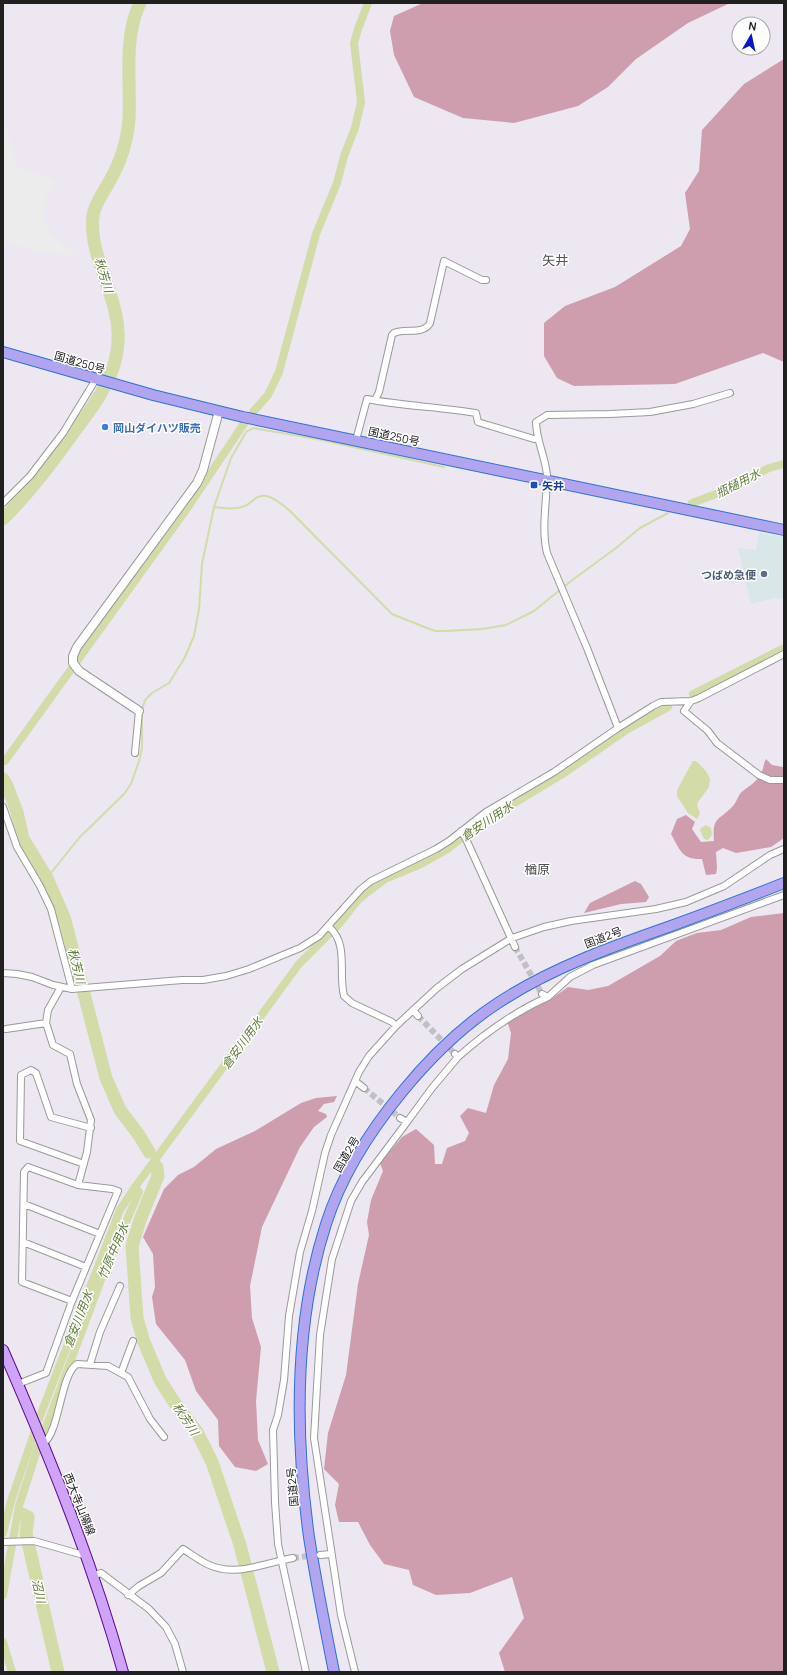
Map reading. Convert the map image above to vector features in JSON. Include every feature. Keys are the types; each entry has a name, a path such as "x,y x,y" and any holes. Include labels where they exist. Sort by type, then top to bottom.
{"highway":[{"name":"国道250号","path":"3,352 115,384 220,411 784,530"},
{"name":"国道2号","path":"334,1672 314,1564 303,1482 300,1388 302,1341 314,1264 327,1222 344,1181 361,1150 387,1110 434,1056 497,1003 536,980 575,961 784,883"}],"main road":[{"name":"西大寺山陽線","path":"3,1350 33,1420 87,1556 123,1672"}],"street":[{"path":"375,400 379,392 394,332 424,330 428,328 444,261 477,278 486,280"},
{"path":"3,503 30,476 62,433 97,379"},
{"path":"618,728 545,546 546,480 542,449 538,438 536,422 547,415 639,414 693,404 730,393"},
{"path":"356,440 367,399 405,406 452,409 476,413 478,422 534,439 538,438"},
{"path":"135,753 139,710 79,671 73,663 73,656 77,647 197,483 203,470 220,411"},
{"path":"3,973 32,977 62,987 75,989 182,980 203,980 226,976 249,969 300,948 319,936 330,927 361,889 371,881 463,835 486,812 554,772 618,728 661,702 699,698 784,654"},
{"path":"691,700 684,711 708,731 718,743 759,775 770,780 784,780"},
{"path":"3,807 17,847 40,886 50,909 75,989"},
{"path":"463,835 515,947"},
{"path":"306,1672 278,1537 273,1430 278,1415 284,1380 289,1316 300,1252 312,1211 325,1153 331,1135 359,1072 369,1056 396,1026 413,1010 462,969 512,938 544,927 571,921 656,909 686,902 724,886 770,855 784,850"},
{"path":"355,1672 341,1614 314,1438 320,1336 329,1274 344,1220 351,1201 362,1182 456,1056 495,1027 570,977 593,965 784,895"},
{"path":"330,927 340,943 344,996 352,1003 392,1022 396,1026"},
{"path":"62,987 48,1010 46,1023 53,1045 70,1054 77,1084 91,1120 91,1128 84,1164 78,1185"},
{"path":"413,1010 418,1016"},
{"path":"6,1029 46,1023"},
{"path":"84,1164 20,1141 21,1075 30,1070 36,1073 51,1117 91,1128"},
{"path":"355,1081 364,1088"},
{"path":"400,1118 407,1122"},
{"path":"18,1384 46,1374 72,1301 109,1216 111,1206 118,1191 78,1185 28,1167 24,1172 22,1282 72,1301"},
{"path":"24,1204 100,1234"},
{"path":"23,1242 86,1267"},
{"path":"90,1364 100,1332 120,1286"},
{"path":"121,1372 133,1341"},
{"path":"41,1440 49,1437 73,1366 77,1364 108,1366 128,1377 150,1419 164,1437"},
{"path":"6,1541 34,1541 87,1556"},
{"path":"128,1595 139,1586 161,1573 183,1549 207,1564 223,1570 238,1571 293,1558"},
{"path":"320,1554 331,1554"},
{"path":"94,1576 101,1573 128,1595 149,1609 166,1627 175,1644 183,1672"}],"shaded area":[{"path":"423,3 730,3 688,23 636,59 608,87 578,106 514,123 463,118 414,97 394,55 390,31 394,16"},
{"path":"784,59 784,362 763,353 675,384 574,386 557,378 544,356 544,323 565,306 615,287 681,246 690,229 685,193 699,171 702,130 744,84"},
{"path":"3,120 18,167 3,165"},
{"path":"3,166 19,168 55,180 44,203 44,218 50,234 79,256 38,252 3,241"},
{"name":"つばめ急便","path":"759,533 784,537 784,599 774,598 751,604 738,548 756,550"},
{"path":"766,759 772,765 783,767 784,769 784,838 771,847 736,853 723,848 716,852 716,874 706,875 702,859 690,858 682,853 671,834 677,819 686,815 695,822 692,829 701,842 714,841 715,823 733,806 741,792 758,778"},
{"path":"693,761 696,761 706,771 710,779 709,787 697,805 700,814 697,819 688,813 677,796 677,790"},
{"path":"706,825 711,828 712,835 708,840 704,839 700,830"},
{"path":"635,881 641,884 649,897 646,902 621,904 584,913 590,903"},
{"path":"784,913 784,1672 505,1672 499,1653 524,1618 512,1577 470,1593 436,1595 413,1585 409,1570 384,1564 370,1545 358,1522 339,1522 335,1505 339,1484 324,1469 328,1433 346,1375 358,1284 369,1235 367,1222 371,1200 383,1171 380,1163 402,1137 416,1129 434,1145 435,1164 442,1164 447,1148 465,1141 469,1133 460,1116 468,1108 486,1113 494,1085 508,1059 511,1033 507,1021 538,1003 547,1002 568,987 588,990 608,986 660,956 676,941 697,933 721,930 751,917"},
{"path":"337,1096 334,1102 324,1104 318,1111 326,1114 327,1117 314,1127 300,1147 262,1227 250,1286 252,1318 261,1347 256,1401 258,1440 268,1464 256,1471 235,1467 219,1446 218,1420 196,1391 185,1360 156,1324 152,1297 155,1287 153,1254 143,1237 164,1189 178,1175 194,1167 216,1149 255,1131 301,1103 316,1098"}],"waterway":[{"name":"秋芳川","path":"3,519 40,477 85,417 102,392 114,365 118,345 118,325 112,300 96,252 93,215 98,202 117,167 127,136 129,119 129,60 131,31 140,3"},
{"path":"253,412 268,395 279,372 316,234 337,183 344,156 355,128 361,102 354,43 368,3"},
{"path":"5,761 186,510 245,422"},
{"path":"47,878 79,838 124,794 131,784 142,748 142,710 145,700 152,693 169,683 184,659 194,636 199,609 202,564 214,507 231,458 246,432 253,428 317,439 444,467"},
{"name":"瓶樋用水","path":"692,503 716,494 769,468 784,464"},
{"path":"214,507 237,508 247,505 256,498 262,496 275,499 289,510 392,614 435,631 482,629 506,625 534,611 640,528 668,513"},
{"name":"倉安川用水","path":"693,694 784,648"},
{"name":"倉安川用水","path":"3,1533 11,1501 40,1416 120,1210 135,1187 299,964 339,924 357,901 385,879 421,864 446,850 481,823 564,773 628,729 668,707"},
{"name":"秋芳川","path":"3,779 17,812 23,839 47,878 64,917 106,1078 120,1110 139,1135 149,1152"},
{"name":"秋芳川","path":"157,1167 158,1176 140,1220 132,1246 137,1318 144,1342 160,1380 174,1402 197,1432 212,1462 240,1545 273,1672"},
{"name":"竹原中用水","path":"45,1430 102,1277 139,1192 135,1187"},
{"name":"竹原中用水","path":"3,1595 19,1506 38,1447"},
{"name":"沼川","path":"22,1514 28,1517 26,1534 58,1672"},
{"name":"竹原中用水","path":"3,1642 12,1672"}],"tunnel":[{"path":"515,947 542,994"},
{"path":"418,1016 455,1054"},
{"path":"364,1088 400,1118"},
{"path":"293,1558 315,1555"}],"place":[{"name":"岡山ダイハツ販売","path":"105,427"},
{"name":"矢井","path":"534,485"},
{"name":"つばめ急便","path":"764,574"}],"district":[{"name":"矢井","path":"555,260"},
{"name":"楢原","path":"537,869"}]}
